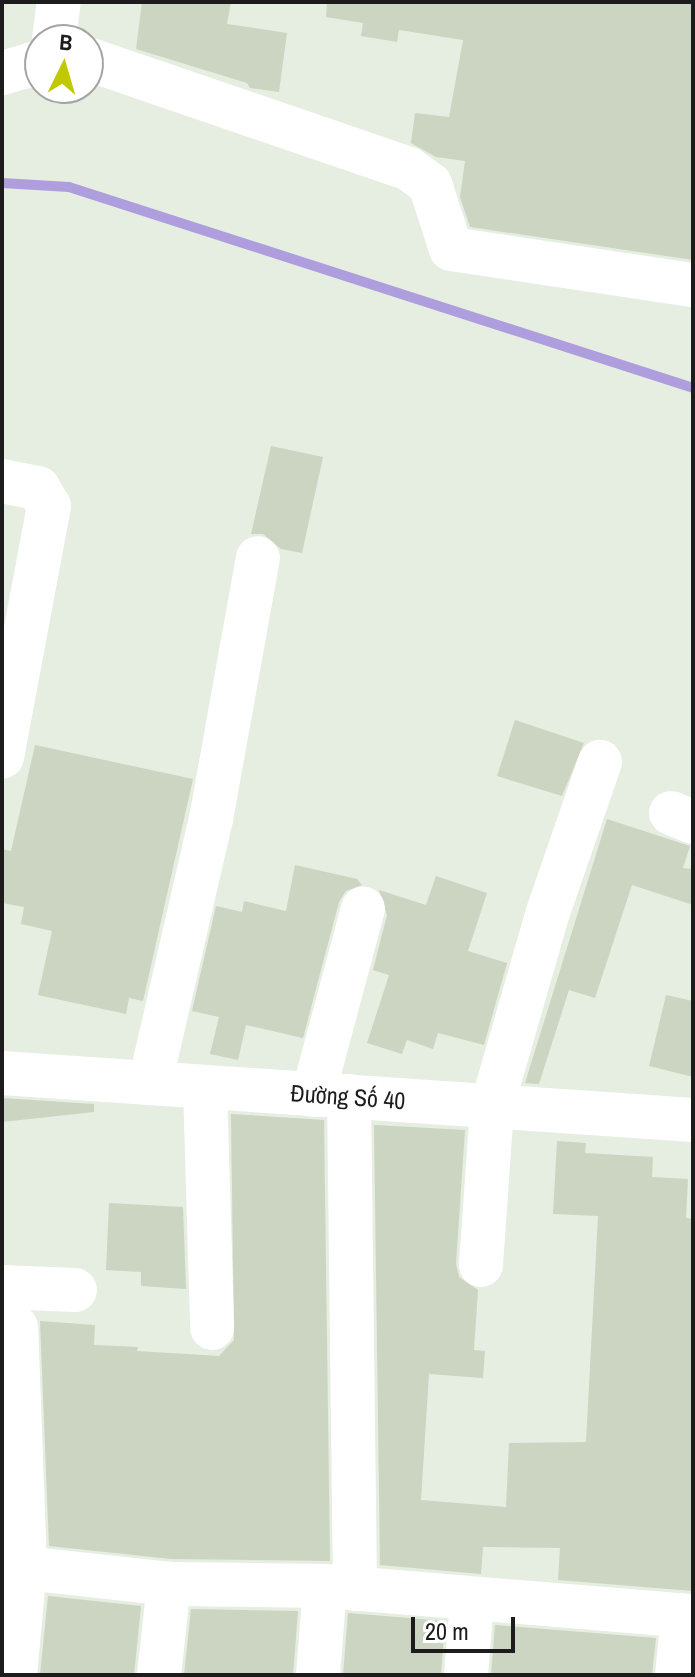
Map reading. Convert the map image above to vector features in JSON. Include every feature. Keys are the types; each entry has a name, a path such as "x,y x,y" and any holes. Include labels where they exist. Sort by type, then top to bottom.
{"street":[{"path":"56,24 59,2"},
{"path":"104,64 409,169 430,184 451,249 693,285"},
{"path":"2,73 24,67"},
{"path":"2,481 38,488 49,506 2,757"},
{"path":"150,1083 211,819 258,558"},
{"path":"481,1265 492,1106 548,912 600,762"},
{"path":"318,1675 340,1588 331,1096 363,909"},
{"name":"Đường Số 40","path":"2,1073 693,1120"},
{"path":"205,1087 212,1328"},
{"path":"15,1675 25,1568 9,1307 75,1290"},
{"path":"25,1568 169,1584 340,1588 688,1616 677,1675"},
{"path":"159,1675 169,1584"},
{"path":"466,1675 472,1600"}],"building":[{"path":"142,2 231,2 227,24 287,33 279,92 250,88 247,83 136,49"},
{"path":"327,2 693,2 693,260 470,227 460,197 465,161 436,157 411,143 415,113 449,117 463,40 399,30 397,42 361,36 363,23 326,17"},
{"path":"271,446 323,457 302,553 281,549 263,534 251,534"},
{"path":"515,720 584,743 562,796 497,776"},
{"path":"35,745 193,779 143,1001 129,998 126,1014 38,995 52,931 21,924 24,907 2,903 2,849 11,851"},
{"path":"607,819 690,846 683,868 693,869 693,905 632,885 595,998 569,990 539,1084 525,1083"},
{"path":"295,865 357,879 362,885 346,891 339,902 303,1038 246,1025 238,1060 210,1054 219,1017 192,1011 216,906 242,912 244,901 286,911"},
{"path":"436,876 487,893 468,951 507,963 484,1045 438,1033 433,1049 407,1040 402,1054 367,1043 389,975 373,970 387,915 379,890 426,905"},
{"path":"666,995 693,1001 693,1077 649,1066"},
{"path":"2,1098 94,1104 94,1112 2,1122"},
{"path":"231,1114 324,1120 330,1561 171,1559 49,1546 40,1321 95,1325 94,1345 138,1347 137,1351 219,1356 234,1340"},
{"path":"374,1125 465,1130 456,1264 459,1277 478,1290 474,1350 485,1351 483,1378 429,1374 421,1500 506,1507 509,1443 586,1442 598,1216 553,1214 557,1141 586,1143 585,1153 653,1157 652,1177 688,1179 686,1218 693,1219 693,1591 558,1580 560,1548 483,1547 481,1574 380,1565"},
{"path":"109,1203 183,1207 186,1289 141,1286 141,1272 106,1270"},
{"path":"48,1596 141,1606 134,1675 40,1675"},
{"path":"191,1609 298,1611 293,1675 184,1675"},
{"path":"348,1613 445,1621 441,1675 343,1675"},
{"path":"495,1625 656,1638 652,1675 491,1675"}],"waterway":[{"path":"2,183 69,187 693,388"}]}
